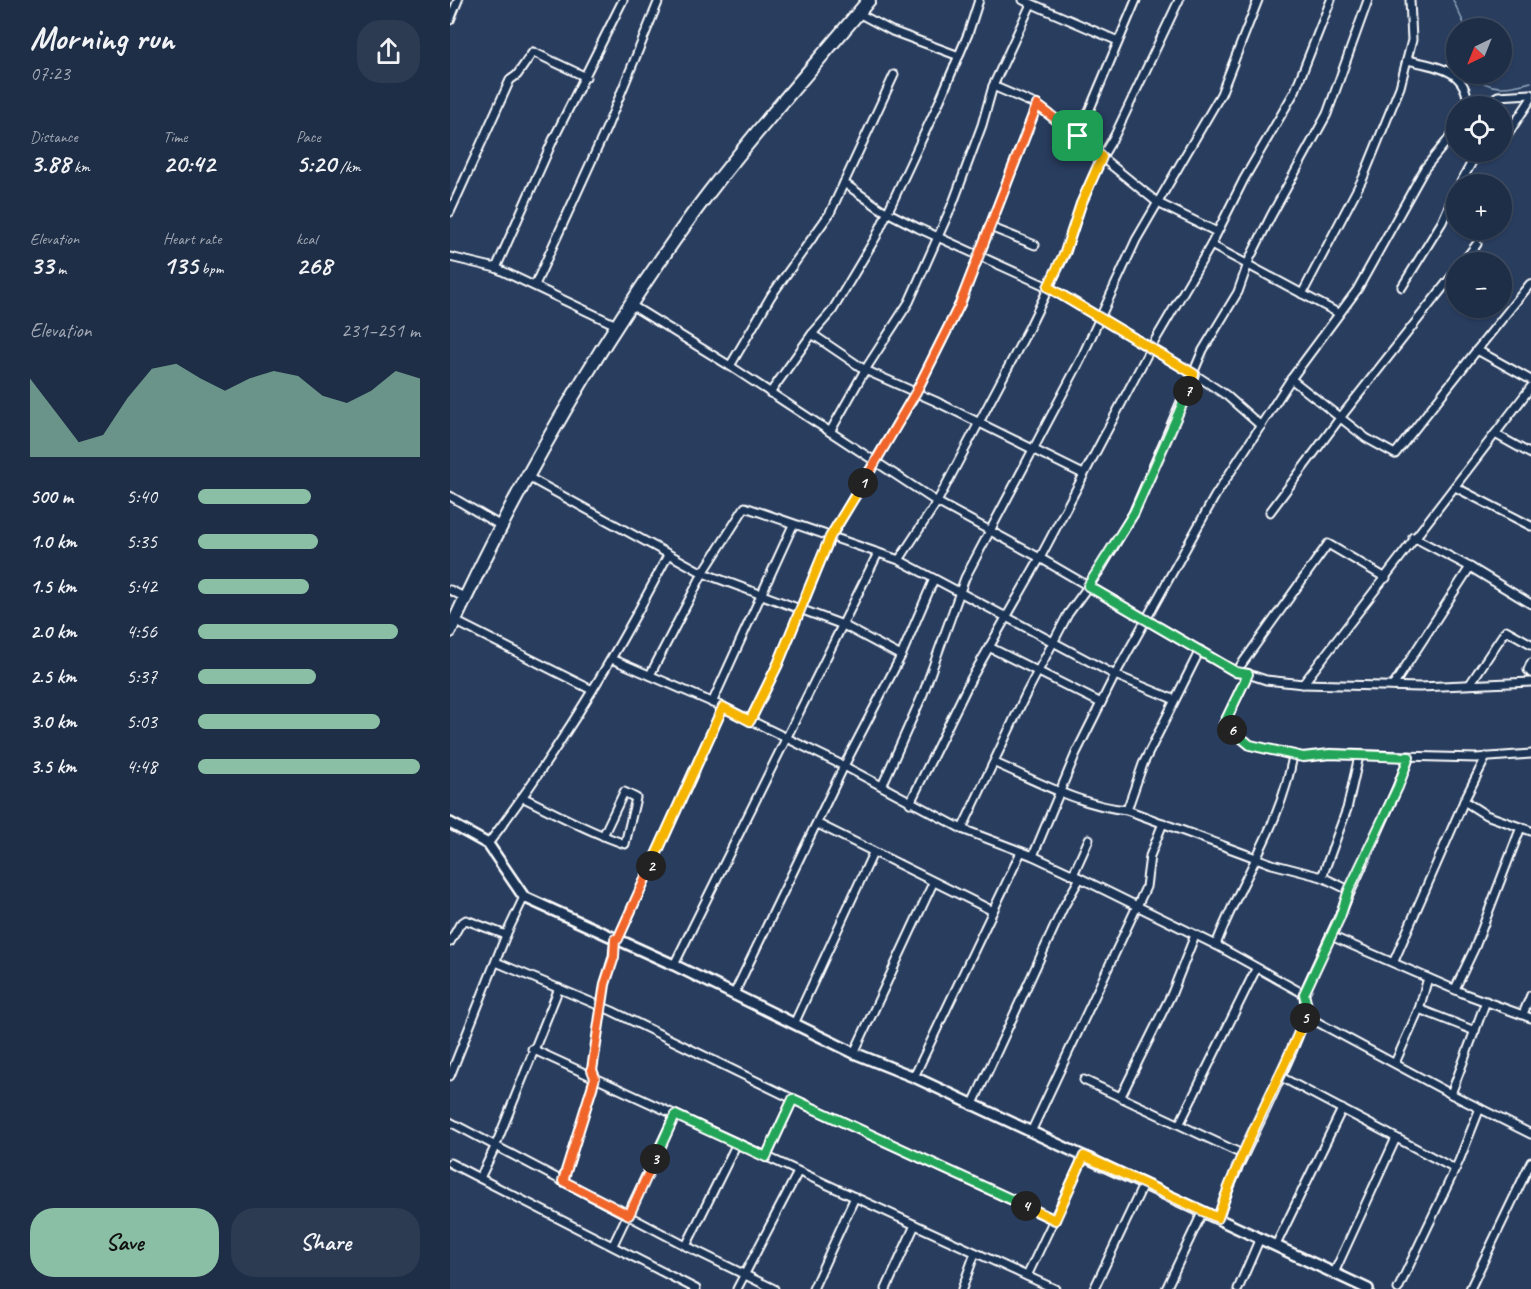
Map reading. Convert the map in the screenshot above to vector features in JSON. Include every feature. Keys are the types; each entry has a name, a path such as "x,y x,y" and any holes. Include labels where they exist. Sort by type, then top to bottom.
{"highway":[{"path":"452,626 526,477 616,325 697,209 869,0"}],"street":[{"path":"450,20 458,0"},
{"path":"496,268 553,140 623,0"},
{"path":"535,285 607,127 659,0"},
{"path":"770,393 812,334 832,311 888,212 959,56 978,0"},
{"path":"1023,0 1118,41"},
{"path":"1078,136 1136,0"},
{"path":"899,560 937,502 980,423 1048,287 1065,252 1081,204 1102,157 1115,135 1179,0"},
{"path":"882,786 922,694 960,592 1034,452 1100,319 1136,240 1221,94 1258,0"},
{"path":"910,803 1004,617 1040,558 1150,349 1211,245 1244,178 1295,91 1331,0"},
{"path":"962,829 1068,614 1134,513 1203,350 1238,292 1247,266 1327,114 1368,0"},
{"path":"1302,294 1363,178 1401,87 1412,40 1410,0"},
{"path":"830,432 865,370 909,302 939,236 982,125 993,86 1031,4"},
{"path":"858,13 892,32 959,56"},
{"path":"450,212 510,80 517,75 532,52 586,77"},
{"path":"1407,60 1445,69 1461,79 1468,96"},
{"path":"730,366 771,296 830,213 894,75"},
{"path":"993,86 1037,105 1158,203 1217,232"},
{"path":"1512,96 1531,97"},
{"path":"1512,127 1531,97"},
{"path":"750,721 800,611 830,537 916,392 960,304 980,256 1024,132 1037,105"},
{"path":"1033,856 1058,791 1101,703 1215,496 1291,379 1357,290 1425,168 1446,142"},
{"path":"844,183 888,212 1048,287 1194,374 1226,395 1261,426"},
{"path":"1402,287 1446,213"},
{"path":"990,226 1035,245"},
{"path":"1471,252 1477,244"},
{"path":"1211,245 1338,314"},
{"path":"450,256 496,268 616,325"},
{"path":"1270,512 1340,418 1446,284"},
{"path":"1291,379 1366,438 1395,454 1530,284"},
{"path":"631,305 730,366 937,502 990,533 1040,558 1236,672 1266,680 1303,684 1420,687 1531,682"},
{"path":"812,334 865,370 916,392 1034,452 1083,474"},
{"path":"1477,350 1531,380"},
{"path":"1303,684 1386,578 1413,537 1455,487 1531,387"},
{"path":"1495,434 1531,454"},
{"path":"526,477 703,573 843,626 901,656"},
{"path":"1455,487 1531,526"},
{"path":"450,496 501,526"},
{"path":"650,675 703,573 745,507 899,560 1116,675 1173,699"},
{"path":"712,703 793,525"},
{"path":"1413,537 1470,567 1531,604"},
{"path":"1236,672 1328,544 1386,578"},
{"path":"674,965 878,553"},
{"path":"488,844 524,798 571,726 612,659 668,555"},
{"path":"1393,686 1470,567"},
{"path":"734,994 844,766 901,656 934,579"},
{"path":"450,590 466,598"},
{"path":"452,626 592,690"},
{"path":"1470,684 1506,630 1531,644"},
{"path":"989,647 1101,703"},
{"path":"1127,810 1143,764 1173,699 1200,650"},
{"path":"612,659 723,707 785,737 962,829 1033,856 1076,876 1216,945 1304,994"},
{"path":"1531,663 1528,670 1531,673"},
{"path":"1248,674 1224,724 1250,745 1303,757 1486,757 1531,754"},
{"path":"563,1181 595,1078 592,1070 616,939 723,707"},
{"path":"1216,945 1226,918 1258,858 1289,781 1293,755"},
{"path":"1322,877 1347,809 1359,756"},
{"path":"1218,1218 1306,1016 1304,994 1349,890 1398,787 1409,757"},
{"path":"1394,961 1464,801 1486,757"},
{"path":"995,763 1058,791 1108,808 1127,810 1258,858 1322,877 1349,890"},
{"path":"524,798 603,836 625,844 636,798 624,792 603,836"},
{"path":"1464,801 1486,814 1531,831"},
{"path":"450,823 488,844 524,897 674,965 854,1053 914,1077 972,1107 1144,1183 1368,1289"},
{"path":"1031,1132 1146,887 1150,856 1163,823"},
{"path":"818,824 993,911"},
{"path":"1455,989 1475,946 1521,827"},
{"path":"972,1107 1063,908 1089,839"},
{"path":"914,1077 1021,852"},
{"path":"794,1024 873,853"},
{"path":"854,1053 933,883"},
{"path":"450,1076 506,934 524,897"},
{"path":"450,942 460,924 466,920 473,920 506,934"},
{"path":"1121,1096 1172,993 1195,935"},
{"path":"1331,936 1394,961 1428,978 1531,1018"},
{"path":"496,962 602,1007 793,1099 1055,1220"},
{"path":"1180,1123 1256,969"},
{"path":"1395,1063 1419,1009 1428,978"},
{"path":"480,1178 495,1147 532,1049 559,988"},
{"path":"1522,1014 1531,995"},
{"path":"1451,1095 1486,1001"},
{"path":"1419,1009 1475,1032"},
{"path":"1306,1016 1451,1095 1531,1134"},
{"path":"532,1049 1055,1289"},
{"path":"1281,1077 1455,1169"},
{"path":"1084,1080 1180,1123 1244,1155"},
{"path":"766,1157 793,1099"},
{"path":"1398,1289 1455,1169 1480,1108"},
{"path":"1276,1245 1342,1109"},
{"path":"613,1245 675,1115"},
{"path":"450,1122 686,1246 774,1289"},
{"path":"1334,1273 1396,1138"},
{"path":"686,1246 737,1143"},
{"path":"1027,1276 1084,1156"},
{"path":"1470,1289 1531,1162"},
{"path":"450,1163 696,1289"},
{"path":"737,1289 798,1172"},
{"path":"1094,1289 1144,1183"},
{"path":"813,1289 855,1197"},
{"path":"1166,1289 1203,1211"},
{"path":"886,1289 915,1225"},
{"path":"1238,1289 1260,1238"},
{"path":"962,1289 975,1253"}],"waterway":[{"path":"1453,0 1461,18"},
{"path":"1485,84 1507,87 1531,82"}],"route":[{"path":"1037,105 1078,136 1102,157 1081,204 1065,252 1048,287 1194,374 1134,513 1088,586 1236,672 1248,674 1224,724 1250,745 1261,750 1303,757 1330,754 1409,757 1398,787 1349,890 1340,917 1304,994 1307,1006 1306,1016 1281,1077 1225,1196 1218,1218 1084,1156 1055,1220 793,1099 766,1157 675,1115 629,1215 563,1181 595,1078 592,1070 607,973 614,957 615,939 618,939 723,707 750,721 778,664 830,537 916,392 960,304 980,256 1024,132 1037,105"}]}
